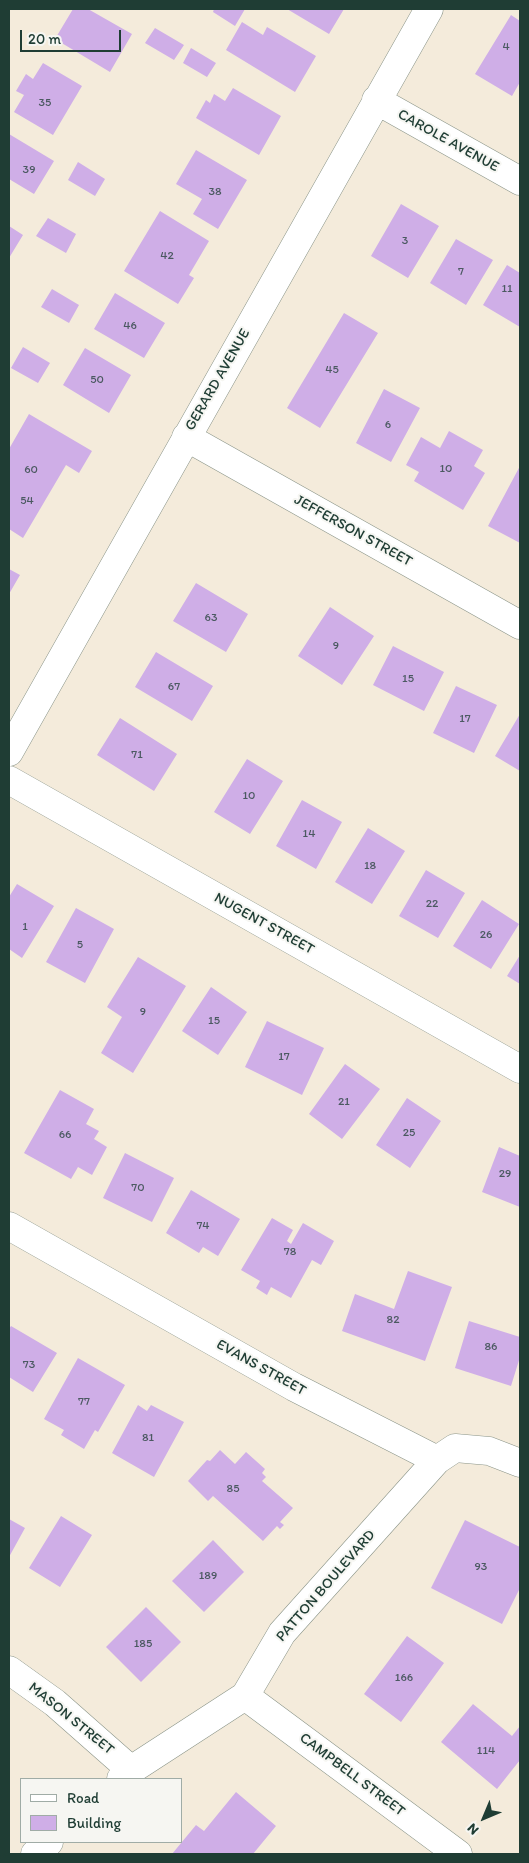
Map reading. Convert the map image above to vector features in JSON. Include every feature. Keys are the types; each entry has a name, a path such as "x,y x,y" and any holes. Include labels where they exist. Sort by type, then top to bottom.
{"street":[{"name":"GERARD AVENUE","path":"9,752 376,100 430,9"},
{"name":"CAROLE AVENUE","path":"376,100 520,181"},
{"name":"JEFFERSON STREET","path":"186,437 520,625"},
{"name":"NUGENT STREET","path":"9,780 520,1069"},
{"name":"EVANS STREET","path":"9,1226 294,1387 437,1460"},
{"path":"437,1460 455,1448 489,1451 520,1463"},
{"name":"PATTON BOULEVARD","path":"126,1775 245,1696 282,1633 437,1460"},
{"name":"MASON STREET","path":"9,1670 55,1703 126,1775"},
{"name":"CAMPBELL STREET","path":"245,1696 458,1854"},
{"path":"35,1854 48,1843"}],"building":[{"path":"73,9 88,9 132,34 110,72 55,39"},
{"path":"214,9 245,9 235,26 213,12"},
{"path":"287,9 344,9 329,34"},
{"path":"511,15 520,21 520,82 512,96 475,74"},
{"path":"242,22 263,35 267,27 316,56 295,92 226,50"},
{"path":"155,28 184,45 174,60 145,43"},
{"path":"191,48 216,63 207,77 183,63"},
{"path":"43,63 82,86 53,135 14,112 24,95 16,91 26,74 33,79"},
{"path":"233,88 281,116 259,155 196,118 206,100 210,103 214,94 225,101"},
{"path":"9,134 54,161 34,194 9,179"},
{"path":"196,150 247,180 218,229 193,214 202,199 176,184"},
{"path":"78,162 105,179 95,196 68,180"},
{"path":"401,204 439,226 408,278 371,256"},
{"path":"160,211 209,241 189,275 194,278 178,304 124,271"},
{"path":"48,218 76,234 66,253 36,236"},
{"path":"9,226 23,235 9,258"},
{"path":"456,239 493,260 466,305 430,283"},
{"path":"507,265 520,273 520,327 483,305"},
{"path":"52,289 79,305 69,323 41,307"},
{"path":"115,293 165,323 144,358 94,329"},
{"path":"344,313 378,333 320,428 287,408"},
{"path":"23,347 50,363 38,383 11,368"},
{"path":"85,348 131,375 109,413 63,385"},
{"path":"384,389 420,408 391,462 356,443"},
{"path":"29,414 92,451 79,473 66,465 23,538 9,529 9,449"},
{"path":"449,431 483,450 474,466 485,473 463,510 414,481 419,472 406,465 421,437 440,448"},
{"path":"520,466 520,543 488,526"},
{"path":"9,569 20,575 9,594"},
{"path":"196,583 248,614 226,652 173,621"},
{"path":"330,607 374,636 342,685 298,656"},
{"path":"393,646 444,672 424,711 373,685"},
{"path":"156,652 213,686 192,721 135,687"},
{"path":"456,686 497,705 474,753 433,733"},
{"path":"520,714 520,771 495,756"},
{"path":"120,718 177,754 154,791 97,755"},
{"path":"247,759 283,781 250,834 214,812"},
{"path":"302,800 342,822 316,869 276,846"},
{"path":"368,828 405,851 372,904 335,882"},
{"path":"426,870 465,893 438,938 399,916"},
{"path":"17,884 54,906 22,958 9,949 9,897"},
{"path":"482,900 519,924 491,969 453,946"},
{"path":"76,908 114,929 85,983 46,962"},
{"path":"520,955 520,984 507,976"},
{"path":"138,957 186,986 133,1073 101,1053 122,1017 107,1007"},
{"path":"211,987 247,1012 218,1055 182,1031"},
{"path":"267,1021 324,1048 302,1095 245,1067"},
{"path":"345,1064 380,1089 342,1139 309,1114"},
{"path":"60,1090 94,1109 86,1124 99,1131 94,1139 107,1147 92,1175 78,1167 71,1179 24,1153"},
{"path":"407,1098 441,1121 410,1168 376,1145"},
{"path":"499,1147 520,1156 520,1207 482,1192"},
{"path":"125,1153 174,1178 152,1222 103,1198"},
{"path":"191,1190 240,1219 218,1256 203,1247 199,1253 166,1233"},
{"path":"272,1218 293,1230 287,1241 291,1244 303,1223 334,1241 321,1265 312,1260 291,1298 271,1287 267,1295 256,1288 260,1281 241,1270"},
{"path":"408,1271 452,1287 425,1361 342,1331 355,1294 394,1309"},
{"path":"469,1321 520,1337 520,1357 511,1386 455,1368"},
{"path":"11,1326 57,1353 33,1392 9,1377 9,1329"},
{"path":"78,1358 125,1385 98,1432 95,1430 84,1449 61,1435 64,1430 44,1419"},
{"path":"138,1405 147,1411 151,1405 184,1422 154,1477 112,1453"},
{"path":"220,1450 235,1464 246,1452 265,1469 262,1473 266,1477 262,1481 293,1508 280,1522 284,1525 280,1529 277,1526 263,1541 213,1496 208,1501 188,1481 207,1460 210,1461"},
{"path":"61,1516 92,1535 60,1587 29,1568"},
{"path":"9,1519 25,1528 9,1557"},
{"path":"465,1520 520,1547 520,1588 502,1624 431,1588"},
{"path":"213,1540 244,1572 204,1612 172,1581"},
{"path":"146,1607 181,1642 141,1682 106,1647"},
{"path":"407,1636 444,1663 401,1722 364,1694"},
{"path":"473,1704 512,1736 520,1726 520,1760 497,1789 441,1742"},
{"path":"236,1792 276,1826 253,1854 172,1854 196,1825 204,1831"}]}
